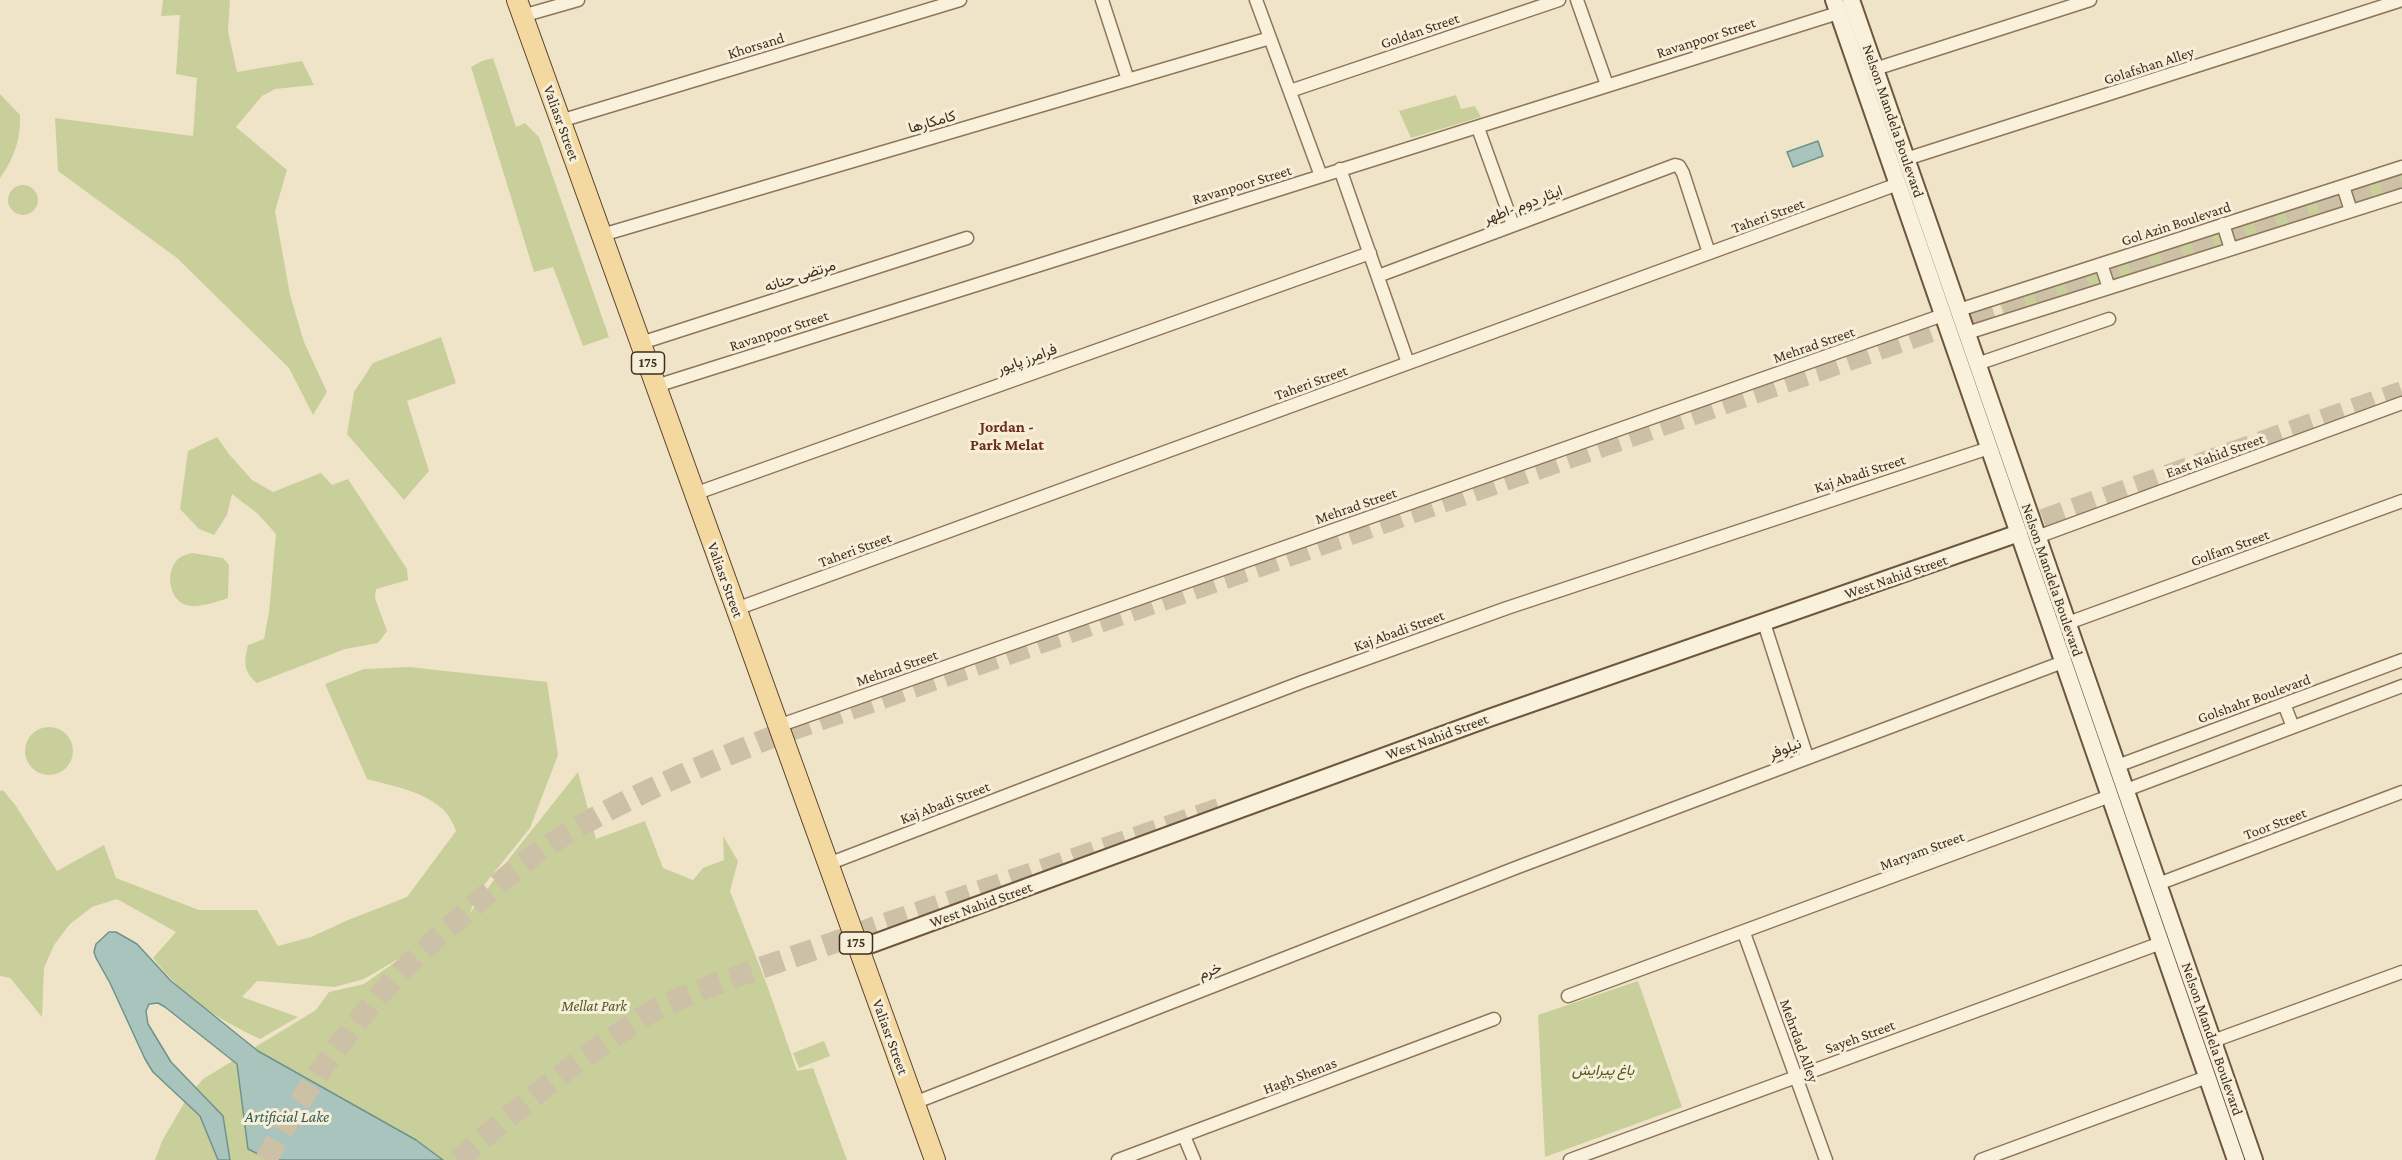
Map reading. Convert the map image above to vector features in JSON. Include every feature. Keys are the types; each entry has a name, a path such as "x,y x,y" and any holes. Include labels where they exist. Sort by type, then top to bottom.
{"main road":[{"name":"Nelson Mandela Boulevard","path":"1851,0 1867,72 1898,184 1951,313 1967,333 2068,623 2117,766 2118,793 2161,943 2236,1160"},
{"name":"Nelson Mandela Boulevard","path":"1836,6 1906,159 1989,448 2063,662 2158,884 2254,1160"},
{"name":"Valiasr Street","path":"519,8 935,1160"},
{"name":"West Nahid Street","path":"858,950 1477,723 2019,533"}],"street":[{"path":"519,8 578,0"},
{"name":"Khorsand","path":"560,121 960,0"},
{"path":"1102,0 1128,80"},
{"path":"1256,0 1321,176"},
{"name":"Goldan Street","path":"1290,91 1559,0"},
{"path":"1577,0 1607,85"},
{"path":"1867,72 2090,0"},
{"name":"Golafshan Alley","path":"1906,159 2402,0"},
{"name":"Ravanpoor Street","path":"656,386 1341,169 1478,128 1836,6"},
{"name":"کامکارها","path":"602,235 1270,38"},
{"path":"1478,128 1513,225"},
{"name":"ایثار دوم -اطهر","path":"1378,276 1670,166 1679,166 1683,173 1709,253"},
{"name":"Gol Azin Boulevard","path":"1951,313 2402,167"},
{"path":"1341,169 1408,363"},
{"name":"Taheri Street","path":"736,609 1898,184"},
{"path":"2343,186 2351,211"},
{"path":"1967,333 2402,195"},
{"path":"2223,224 2231,249"},
{"name":"مرتضی حنانه","path":"641,343 968,238"},
{"name":"فرامرز پایور","path":"694,494 1370,253"},
{"path":"2101,264 2109,288"},
{"name":"Mehrad Street","path":"778,726 1951,313"},
{"path":"1977,364 2109,319"},
{"name":"East Nahid Street","path":"2037,537 2402,403"},
{"name":"Kaj Abadi Street","path":"828,864 1302,682 1507,608 1989,448"},
{"name":"Golfam Street","path":"2068,623 2402,501"},
{"path":"1764,623 1807,757"},
{"name":"Golshahr Boulevard","path":"2117,766 2402,660"},
{"name":"نیلوفر","path":"1518,867 2063,662"},
{"path":"2118,793 2402,686"},
{"path":"2284,704 2293,727"},
{"name":"Toor Street","path":"2158,884 2402,792"},
{"name":"Maryam Street","path":"1568,996 1744,933 2118,793"},
{"name":"خرم","path":"914,1103 1518,867"},
{"name":"Mehrdad Alley","path":"1744,933 1826,1160"},
{"name":"Sayeh Street","path":"1569,1160 2161,943"},
{"path":"2213,1041 2402,972"},
{"name":"Hagh Shenas","path":"1118,1160 1494,1019"},
{"path":"1981,1160 2207,1077"},
{"path":"1184,1136 1194,1160"}],"green space":[{"path":"163,0 230,0 228,31 237,72 302,61 314,85 275,89 262,96 236,127 287,170 275,211 290,295 304,342 327,392 313,415 289,368 177,258 58,171 55,118 193,136 197,78 176,74 180,15 161,16"},
{"path":"493,58 516,127 525,123 539,137 609,337 583,346 553,267 534,272 471,67"},
{"path":"0,94 20,115 20,124 16,148 0,178"},
{"path":"1456,95 1461,109 1475,106 1481,117 1411,138 1399,111"},
{"path":"2402,172 2402,189 2004,316 1999,300"},
{"path":"23,185 34,189 38,200 34,211 23,215 12,211 8,200 12,189"},
{"path":"441,337 456,383 407,401 429,471 404,500 347,434 354,392 373,363"},
{"path":"217,437 252,480 273,492 321,473 332,485 348,479 407,569 408,580 376,589 375,598 387,631 378,643 345,649 257,683 252,679 245,661 248,645 264,639 269,612 276,534 258,514 232,494 227,515 214,535 199,529 180,509 188,451"},
{"path":"192,553 223,558 229,565 228,598 195,606 183,604 177,599 171,586 171,571 178,559"},
{"name":"Mellat Park","path":"409,667 547,682 558,755 530,828 476,895 470,913 512,855 578,772 596,839 645,821 663,868 693,880 703,868 724,860 723,836 738,861 730,891 767,985 797,1071 813,1068 847,1160 155,1160 162,1141 187,1098 203,1079 316,1010 329,992 364,984 405,955 364,979 335,987 257,981 242,997 298,1017 260,1039 214,1015 177,985 153,958 176,932 117,899 92,907 70,924 54,945 44,968 42,1017 10,978 0,976 0,791 3,790 16,806 57,871 104,845 116,878 199,910 257,910 278,946 311,937 407,897 456,831 442,809 431,801 419,794 367,779 325,684 364,669"},
{"path":"44,727 54,727 69,737 73,751 72,760 63,771 54,775 44,775 29,765 25,756 25,746 35,731"},
{"name":"باغ پیرایش","path":"1638,981 1682,1107 1545,1157 1538,1015"},
{"path":"824,1041 830,1056 799,1068 793,1053"}],"water":[{"path":"1818,141 1823,156 1793,167 1787,152"},
{"name":"Artificial Lake","path":"109,932 116,932 137,944 171,981 258,1051 416,1140 443,1160 270,1160 248,1149 237,1064 165,1007 158,1003 149,1004 146,1011 148,1024 171,1062 223,1116 230,1160 218,1160 200,1116 153,1072 145,1059 96,958 94,952 96,944"}],"tunnel":[{"path":"266,1160 295,1109 328,1060 364,1013 420,953 523,863 569,832 628,800 720,758 782,733 1937,329 2402,183"},
{"path":"2012,531 2402,392"},
{"path":"458,1160 555,1079 595,1049 657,1009 741,975 873,928 1219,809"}],"district":[{"name":"Jordan - Park Melat","path":"1007,436"}]}
